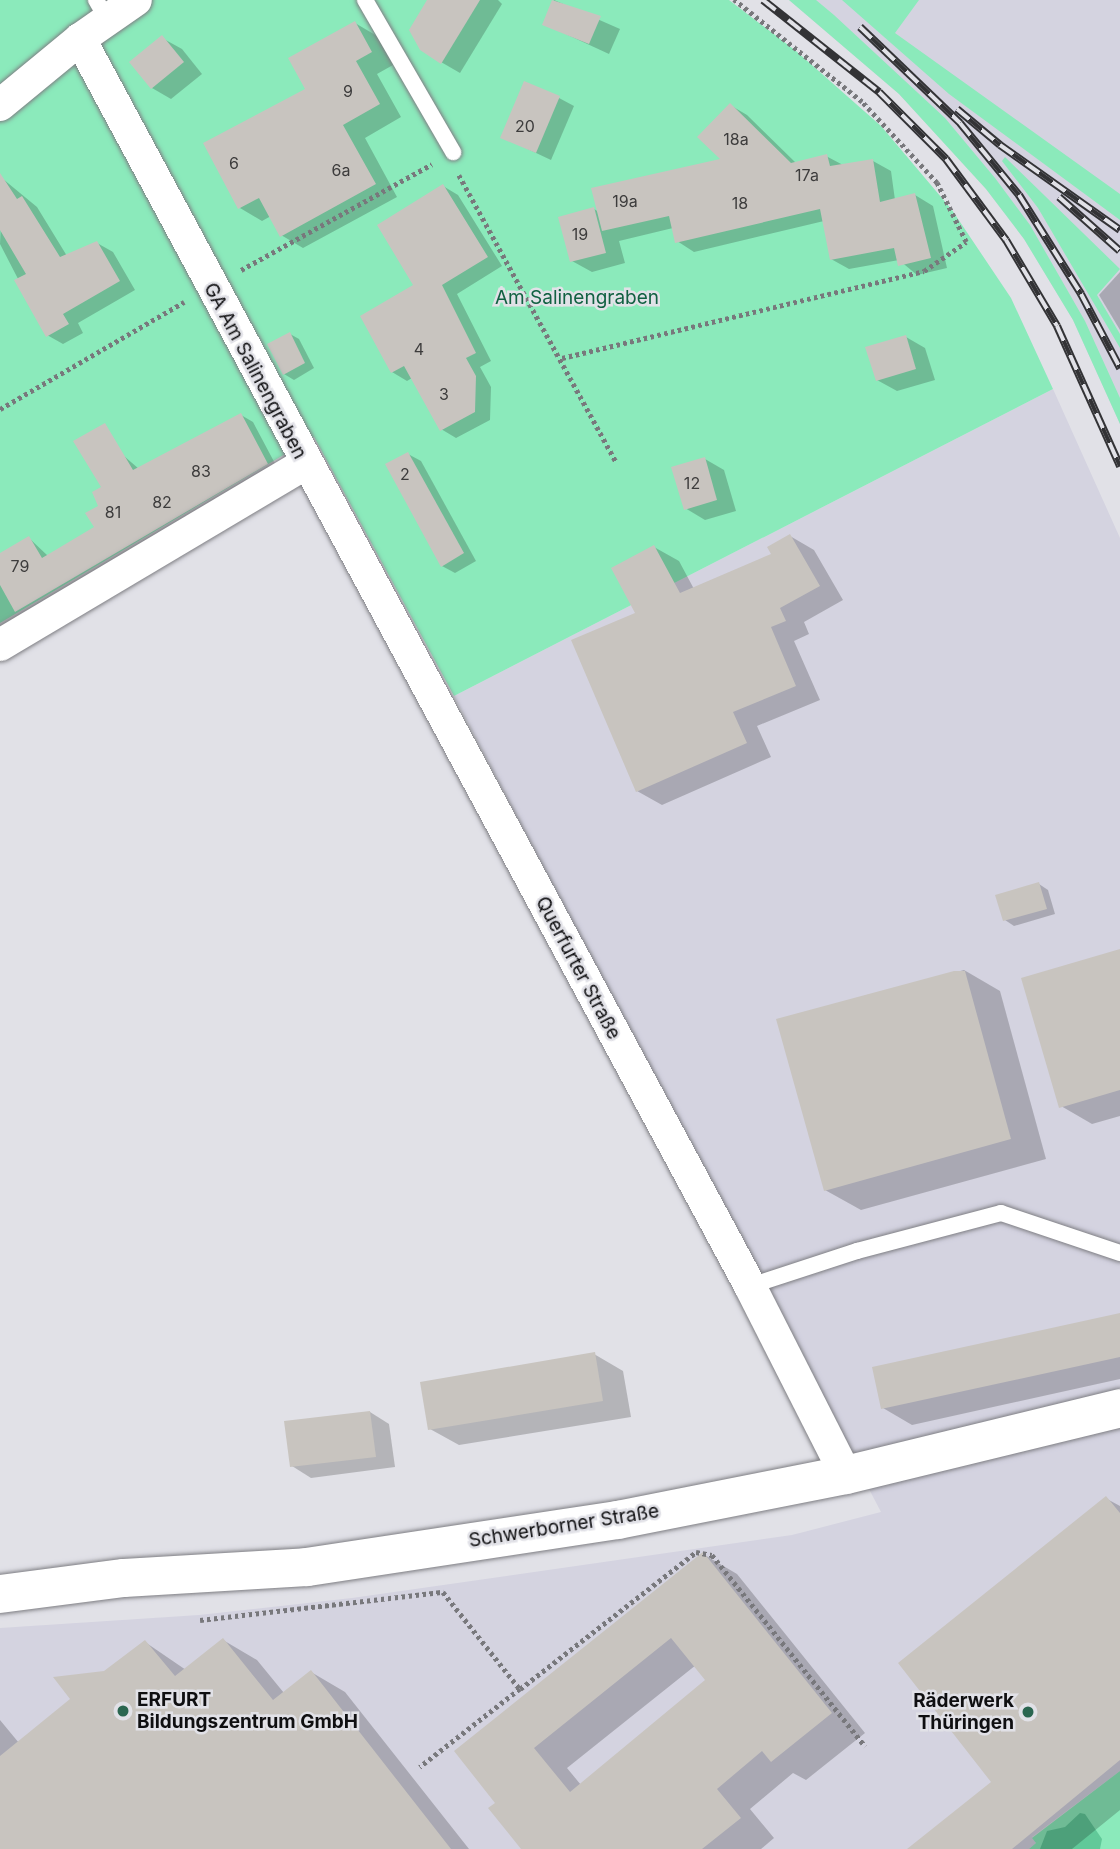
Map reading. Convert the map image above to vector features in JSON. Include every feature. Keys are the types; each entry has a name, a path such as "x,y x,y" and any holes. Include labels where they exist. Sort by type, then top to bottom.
{"street":[{"path":"0,105 80,39 101,10 136,0"},
{"name":"GA Am Salinengraben","path":"0,645 307,463 80,39"},
{"name":"Querfurter Straße","path":"307,463 750,1286 846,1475"},
{"name":"Schwerborner Straße","path":"0,1594 124,1578 307,1567 618,1520 846,1475 1120,1408"}],"lane":[{"path":"365,0 453,152"},
{"path":"750,1286 1001,1213 1120,1254"}],"path":[{"path":"562,358 924,271 967,242 937,183 862,102 734,0"},
{"path":"453,152 460,176 562,358 617,463"},
{"path":"420,1768 696,1552 712,1555 865,1746"},
{"path":"200,1620 443,1592 520,1689"}],"shaded area":[{"path":"789,0 1120,0 1120,424 1073,320 1024,239 986,189 899,94"},
{"path":"1053,389 1120,538 1120,1771 1032,1837 1036,1843 1029,1849 0,1849 0,1628 199,1615 352,1598 792,1535 881,1512 454,696"}],"green space":[{"name":"Am Salinengraben","path":"0,0 729,0 796,51 881,126 952,210 1011,298 1053,389 454,696 314,437 0,623"},
{"path":"789,0 816,0 834,15 945,118 995,178 1030,225 1085,321 1120,398 1120,424 1073,320 1024,239 986,189 899,94"},
{"path":"842,0 919,0 895,33 1120,194 1120,220 949,94"},
{"path":"1005,157 1120,269 1097,295 1120,334 1120,348 1038,208 1002,161"},
{"path":"1120,1771 1120,1849 1029,1849 1036,1843 1032,1838"},
{"path":"1080,1813 1085,1814 1102,1839 1100,1849 1040,1849 1047,1831 1065,1827"}],"building":[{"path":"427,0 480,0 441,64 420,50 409,30"},
{"path":"552,0 601,16 589,44 542,25"},
{"path":"355,21 372,52 356,61 380,104 343,125 376,184 280,237 259,198 238,209 203,143 305,89 288,58"},
{"path":"162,35 184,62 151,89 129,62"},
{"path":"524,81 560,96 536,153 500,138"},
{"path":"730,103 791,163 827,154 830,166 873,159 880,202 915,193 931,258 898,266 894,248 830,260 820,209 675,243 669,216 602,231 591,188 720,159 697,137"},
{"path":"0,173 17,199 22,196 60,257 97,241 120,281 63,314 69,324 46,337 14,280 26,274 0,230"},
{"path":"443,184 488,257 442,285 476,353 466,358 476,376 475,412 440,431 404,366 391,373 360,316 413,285 377,225"},
{"path":"594,207 606,253 570,262 558,217"},
{"path":"290,332 305,363 283,375 267,344"},
{"path":"906,335 916,369 876,381 865,347"},
{"path":"241,413 268,464 15,612 0,585 0,553 29,536 42,558 94,527 85,513 98,506 92,492 101,487 73,441 105,423 133,470"},
{"path":"408,452 464,553 441,567 385,464"},
{"path":"705,457 717,500 684,510 671,467"},
{"path":"790,534 820,586 780,608 786,621 771,627 796,686 733,712 747,743 636,792 571,640 635,613 611,568 654,545 680,593 771,554 767,547"},
{"path":"1039,882 1047,909 1003,921 995,895"},
{"path":"1120,949 1120,1090 1059,1108 1021,978"},
{"path":"954,971 965,971 1011,1139 824,1191 776,1019"},
{"path":"1120,1313 1120,1357 881,1409 872,1367"},
{"path":"595,1352 603,1401 428,1430 420,1382"},
{"path":"370,1411 376,1457 290,1467 284,1421"},
{"name":"Räderwerk Thüringen","path":"1106,1496 1120,1513 1120,1760 1012,1849 907,1849 991,1782 898,1663"},
{"path":"703,1552 832,1713 771,1762 762,1751 717,1789 741,1818 702,1849 521,1849 488,1808 495,1803 454,1751","holes":["671,1638 705,1680 570,1792 534,1748"]},
{"path":"223,1638 273,1700 311,1670 451,1849 0,1849 0,1756 70,1699 53,1677 104,1671 145,1640 175,1676"}],"railway":[{"path":"763,0 879,92 946,159 1006,240 1057,326 1120,466"},
{"path":"860,27 960,123 1019,195 1081,294 1120,368"},
{"path":"957,109 1000,145 1120,230"},
{"path":"1059,197 1120,251"}],"place":[{"name":"ERFURT Bildungszentrum GmbH","path":"123,1711"},
{"name":"Räderwerk Thüringen","path":"1028,1712"}]}
